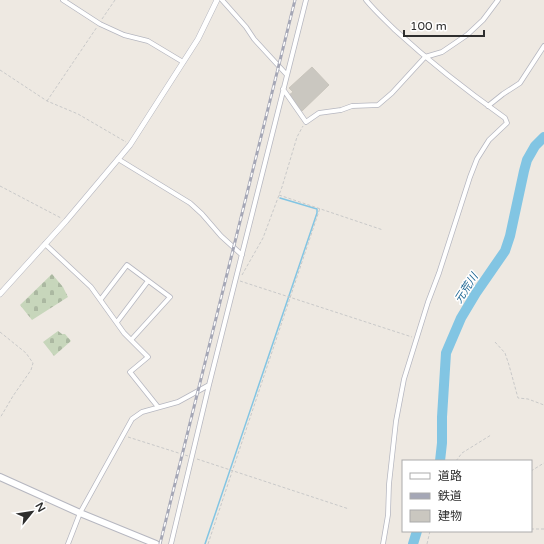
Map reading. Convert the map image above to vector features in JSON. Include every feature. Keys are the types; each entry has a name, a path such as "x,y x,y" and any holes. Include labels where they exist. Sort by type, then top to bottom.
{"main road":[{"path":"0,477 80,513 156,544"}],"street":[{"path":"63,0 100,24 124,36 148,41 183,62"},
{"path":"0,294 66,221 130,145 198,39 217,0"},
{"path":"222,0 246,27 254,39 287,74"},
{"path":"171,544 191,457 306,0"},
{"path":"366,0 378,15 425,57 505,118 507,123 489,140 477,159 428,302 404,379 396,421 390,477 388,515 383,544"},
{"path":"283,89 306,122 319,113 341,110 352,106 378,104 392,93 425,57 442,52 468,35 483,20 498,0"},
{"path":"488,106 520,83 544,46"},
{"path":"118,159 190,203 202,214 221,236 242,255"},
{"path":"45,244 91,286 131,340 148,357 130,372 158,407"},
{"path":"101,299 127,265 170,297 131,340"},
{"path":"117,322 148,281"},
{"path":"68,544 80,513 132,419 142,412 178,402 209,385"}],"path":[{"path":"47,101 115,0"},
{"path":"0,70 47,101 78,114 130,145"},
{"path":"236,279 241,278 263,238 279,195 297,137 306,122"},
{"path":"0,186 66,221"},
{"path":"279,195 383,230"},
{"path":"208,544 289,297 320,208"},
{"path":"236,279 417,339"},
{"path":"0,332 26,354 33,363 31,370 0,418"},
{"path":"495,342 505,353 518,398 528,399 544,404"},
{"path":"123,435 349,509"},
{"path":"457,460 462,453 491,435"},
{"path":"532,470 544,463"},
{"path":"532,529 544,529"},
{"path":"427,544 430,532"}],"green space":[{"path":"52,274 63,287 68,297 32,320 20,305"},
{"path":"58,331 65,334 71,341 54,356 43,342"}],"building":[{"path":"312,67 329,85 302,111 289,95 293,92 289,88"}],"waterway":[{"name":"元荒川","path":"440,460 446,353 461,318 505,251 510,236 527,160 535,146 544,137"},
{"path":"205,544 317,213 317,209 280,198"},
{"name":"元荒川","path":"413,544 417,532"}],"railway":[{"path":"160,544 295,0"}]}
